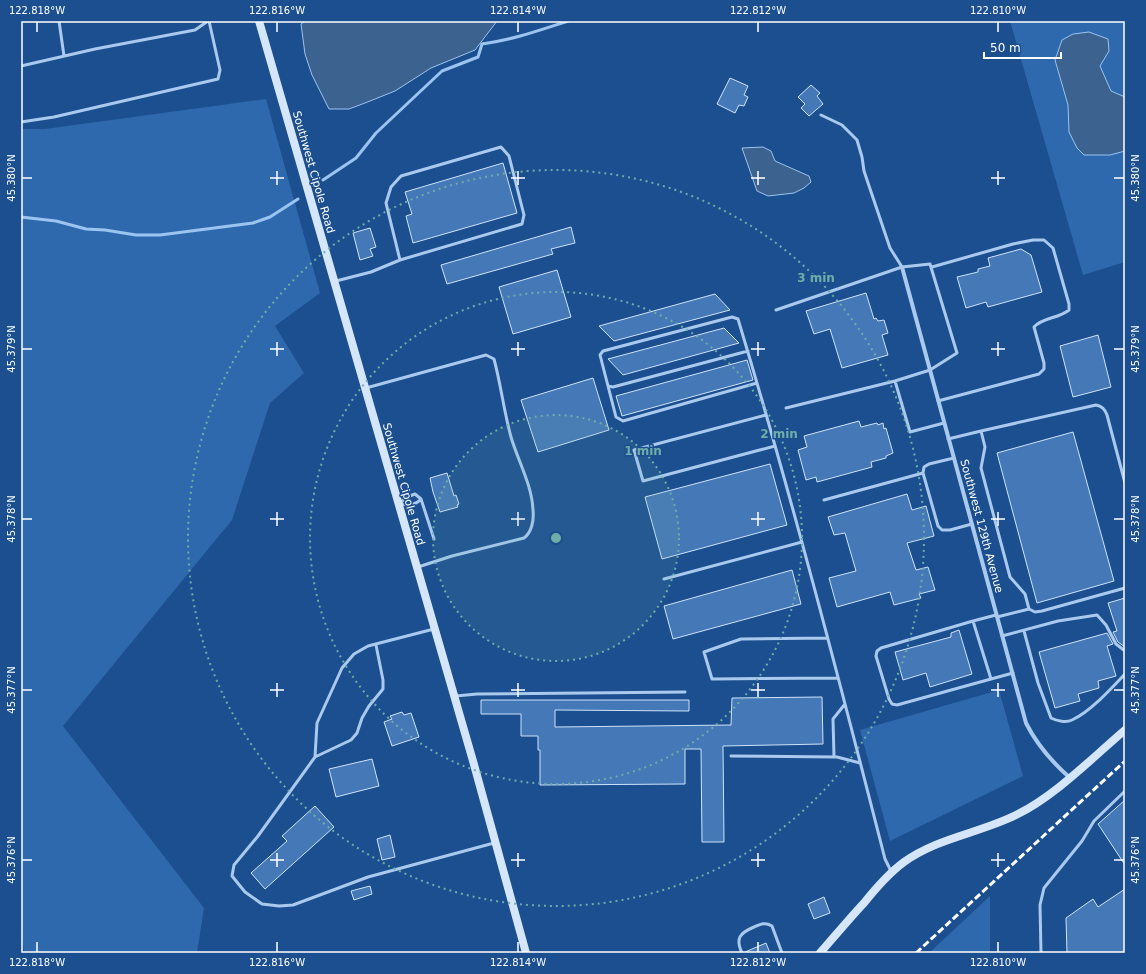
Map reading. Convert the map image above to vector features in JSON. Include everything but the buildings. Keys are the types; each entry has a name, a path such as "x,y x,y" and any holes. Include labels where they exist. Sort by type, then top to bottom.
{"street":[{"name":"Southwest Cipole Road","path":"260,21 496,843 526,953"},
{"name":"Southwest 129th Avenue","path":"902,267 1026,723 1033,737 1054,764 1069,778"},
{"path":"820,953 891,873 915,855 934,846 1002,822 1018,814 1033,805 1069,778 1125,730"}],"lane":[{"path":"59,21 64,56"},
{"path":"21,66 96,49 195,30 209,21 220,70 218,79 54,117 21,122"},
{"path":"821,115 842,125 857,140 864,171 890,248 902,267"},
{"path":"334,282 370,272 400,260 522,224 524,215 515,178 509,156 501,147 401,176 391,188 386,203 400,260"},
{"path":"932,268 1013,244 1033,240 1044,240 1053,248 1069,304 1069,310 1064,314 1039,322 1034,327 1044,363 1044,369 1039,374 938,401"},
{"path":"776,310 902,267 930,264 956,353 930,370 896,381 786,408"},
{"path":"757,383 623,421 616,417 600,355 603,351 732,317 738,319 748,351 802,542 860,763 891,873"},
{"path":"608,386 613,387 748,351"},
{"path":"366,388 486,355 494,359 511,437 530,489 533,524 529,534 524,538 452,556 417,567"},
{"path":"896,381 910,432 944,423"},
{"path":"948,439 1096,405 1105,409 1125,483"},
{"path":"766,415 634,450 643,480 775,446"},
{"path":"981,431 985,447 981,468 1010,577 1025,594 1029,610"},
{"path":"954,458 930,464 924,467 923,473 938,526 942,530 950,530 972,524"},
{"path":"824,500 923,473"},
{"path":"399,504 407,497 414,494 422,499 434,539"},
{"path":"399,504 409,506 422,499"},
{"path":"664,579 802,542"},
{"path":"1013,673 897,705 892,704 889,699 876,656 877,651 881,648 973,621 1029,610 1035,612 1042,611 1125,588"},
{"path":"1002,636 1058,621 1097,615 1106,625 1116,644 1125,651"},
{"path":"973,621 991,679"},
{"path":"315,757 317,723 342,668 350,657 358,651 376,645 434,629"},
{"path":"1024,631 1038,683 1051,718 1058,721 1071,720 1083,713 1100,699 1125,674"},
{"path":"827,638 742,640 704,652 712,679 838,678"},
{"path":"376,645 383,680 383,689 369,706 362,718 357,733 351,740 315,757 258,836 234,865 232,876 245,892 262,904 279,906 293,905 368,877 496,843"},
{"path":"454,696 477,694 684,692"},
{"path":"834,757 833,719 845,704"},
{"path":"731,756 834,757 860,763"},
{"path":"1041,953 1040,905 1044,888 1082,841 1094,821 1125,791"},
{"path":"742,953 738,940 740,934 745,930 762,923 772,926 782,953"}],"shaded area":[{"path":"305,21 497,21 475,50 431,68 395,91 349,109 329,109 312,75 305,54 301,24"},
{"path":"1010,21 1125,21 1125,262 1083,275"},
{"path":"1089,32 1108,39 1109,51 1100,66 1111,91 1125,97 1125,151 1110,155 1084,155 1077,148 1069,132 1068,105 1055,60 1062,40 1073,34"},
{"path":"266,99 320,293 275,326 304,373 270,403 232,520 63,726 204,908 197,953 24,953 21,923 21,129 45,129"},
{"path":"763,147 771,151 775,161 809,176 811,182 804,188 794,193 768,196 757,191 742,148"},
{"path":"999,690 1023,776 890,841 860,730"},
{"path":"990,896 990,953 929,953"}],"waterway":[{"path":"323,180 356,158 376,133 442,71 478,57 482,44 515,37 568,21"},
{"path":"21,217 56,221 86,229 105,230 136,235 160,235 253,223 270,217 298,199"}],"railway":[{"path":"916,953 1125,761"}]}
